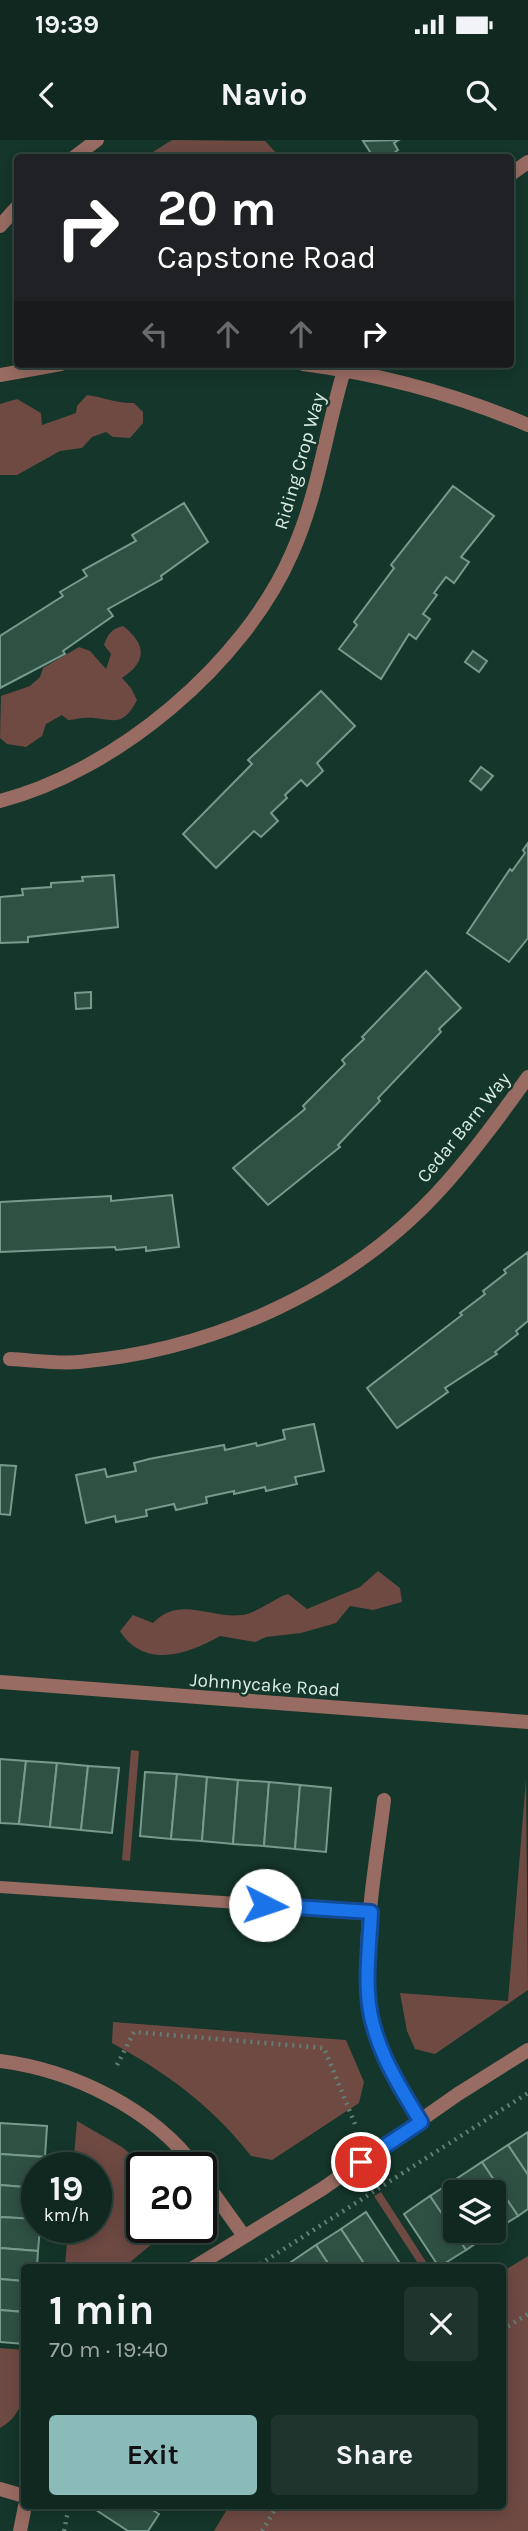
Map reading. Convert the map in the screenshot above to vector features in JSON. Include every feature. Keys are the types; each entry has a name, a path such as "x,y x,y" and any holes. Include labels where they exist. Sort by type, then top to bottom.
{"street":[{"path":"78,154 97,140"},
{"path":"0,226 14,210"},
{"path":"0,375 39,368"},
{"name":"Riding Crop Way","path":"0,801 29,793 94,762 159,720 209,671 257,614 292,555 313,498 345,368"},
{"path":"348,368 495,411 528,425"},
{"name":"Cedar Barn Way","path":"10,1359 75,1363 134,1356 204,1338 256,1318 336,1277 395,1232 446,1184 528,1077"},
{"name":"Johnnycake Road","path":"0,1682 528,1722"},
{"path":"384,1800 371,1912 368,1994 373,2027 384,2056 421,2122"},
{"path":"199,2264 322,2189 528,2050"},
{"path":"0,2061 88,2086 118,2101 184,2152"},
{"path":"217,2198 244,2236"},
{"path":"0,2489 21,2495"},
{"path":"20,2531 24,2509"}],"lane":[{"path":"0,1887 371,1912"}],"path":[{"path":"117,2065 134,2032 324,2048 355,2124"},
{"path":"260,2264 528,2093"},
{"path":"506,2328 528,2314"},
{"path":"64,2531 68,2509"},
{"path":"262,2531 275,2509"}],"shaded area":[{"path":"172,140 265,141 277,154 197,154 150,154"},
{"path":"87,395 134,403 143,412 143,423 130,438 113,437 106,432 92,437 82,448 60,451 17,475 0,475 0,404 17,399 41,413 42,425 76,413 77,406"},
{"path":"123,626 136,639 141,652 136,665 122,678 137,700 125,716 114,720 68,720 62,715 46,724 42,736 26,747 7,744 0,738 1,696 30,686 40,677 43,668 79,647 90,651 106,669 111,654 104,645 111,632"},
{"path":"378,1571 400,1588 402,1602 373,1610 350,1606 336,1623 301,1633 266,1637 255,1642 220,1636 194,1649 167,1655 141,1650 130,1643 120,1631 133,1615 153,1623 173,1610 184,1609 242,1615 288,1594 307,1609 360,1587"},
{"path":"131,1750 139,1751 130,1861 122,1860"},
{"path":"526,1779 528,1990 435,2054 415,2049 407,2031 400,1993 508,2001"},
{"path":"113,2022 346,2040 364,2082 359,2103 272,2160 251,2156 221,2121 188,2092 112,2043"},
{"path":"77,2121 128,2152 126,2243 153,2243 128,2264 65,2264 67,2243 112,2243 112,2152 74,2152"},
{"path":"381,2192 427,2264 418,2264 374,2196"},
{"path":"528,2256 528,2531 214,2531 227,2509 506,2509 506,2270"},
{"path":"0,2348 21,2350 21,2404 10,2421 0,2428"}],"building":[{"path":"399,140 394,143 398,150 392,154 371,154 363,141"},
{"path":"453,486 494,516 461,557 469,562 454,583 446,577 434,593 437,595 423,614 430,619 416,639 409,634 381,679 339,649 357,625 354,622 394,568 391,565"},
{"path":"184,503 208,542 161,576 162,579 108,609 113,616 63,651 65,654 0,688 0,636 63,596 60,592 87,576 83,570 136,541 132,535"},
{"path":"473,651 487,661 479,672 465,662"},
{"path":"321,691 355,726 317,763 323,771 307,786 301,780 285,795 287,798 271,813 278,821 261,837 254,831 216,868 183,834 252,764 248,760"},
{"path":"481,767 493,776 481,790 470,781"},
{"path":"528,843 528,938 509,962 467,933 510,869 512,871 525,853 523,850"},
{"path":"114,875 118,927 28,937 28,942 0,943 0,897 23,895 22,889 51,887 51,883 83,881 82,877"},
{"path":"426,971 461,1008 378,1098 380,1101 338,1145 340,1147 268,1205 233,1168 305,1109 303,1106 345,1064 342,1060 364,1039 362,1037"},
{"path":"91,992 91,1008 76,1009 75,993"},
{"path":"172,1195 179,1247 146,1251 146,1247 116,1250 115,1247 0,1252 0,1202 111,1196 111,1201"},
{"path":"528,1252 528,1321 516,1331 518,1334 495,1352 497,1354 445,1388 448,1392 397,1428 367,1388 462,1315 460,1313 485,1294 483,1291 506,1273 504,1270"},
{"path":"314,1424 324,1471 295,1477 297,1484 266,1491 265,1487 234,1494 234,1491 206,1497 207,1503 176,1510 174,1504 146,1510 147,1516 116,1522 115,1516 86,1523 76,1475 105,1469 107,1477 136,1471 134,1463 149,1459 224,1445 225,1450 256,1443 257,1446 285,1439 283,1430"},
{"path":"0,1465 16,1466 10,1515 0,1514"},
{"path":"0,1759 26,1761 19,1824 0,1823"},
{"path":"26,1761 57,1763 50,1827 19,1824"},
{"path":"57,1763 88,1766 81,1830 50,1827"},
{"path":"88,1766 119,1768 112,1833 81,1830"},
{"path":"145,1772 177,1774 171,1839 140,1836"},
{"path":"177,1774 207,1777 202,1841 171,1839"},
{"path":"207,1777 238,1780 233,1844 202,1841"},
{"path":"238,1780 269,1782 264,1846 233,1844"},
{"path":"269,1782 300,1785 295,1849 264,1846"},
{"path":"300,1785 331,1788 326,1852 295,1849"},
{"path":"0,2123 47,2126 45,2152 21,2152 21,2155 0,2154"},
{"path":"528,2132 528,2175 508,2145"},
{"path":"508,2145 528,2175 528,2209 518,2216 506,2198 506,2180 494,2180 482,2162"},
{"path":"0,2154 21,2155 21,2187 0,2185"},
{"path":"482,2162 494,2180 457,2180"},
{"path":"0,2185 21,2187 21,2218 0,2217"},
{"path":"443,2188 443,2216 430,2196"},
{"path":"430,2196 443,2216 443,2243 461,2243 466,2250 444,2264 437,2264 404,2214"},
{"path":"506,2198 518,2216 506,2224"},
{"path":"366,2212 400,2264 364,2264 341,2229"},
{"path":"0,2217 21,2218 21,2243 39,2243 38,2251 0,2248"},
{"path":"341,2229 364,2264 328,2264 316,2245"},
{"path":"461,2243 476,2243 466,2250"},
{"path":"316,2245 328,2264 292,2264 291,2262"},
{"path":"0,2248 38,2251 37,2264 21,2264 21,2281 0,2279"},
{"path":"0,2279 21,2281 21,2312 0,2310"},
{"path":"0,2310 21,2312 21,2344 0,2342"},
{"path":"95,2509 151,2509 159,2514 148,2531 128,2531"}],"route":[{"path":"265,1905 371,1912 368,1994 373,2027 384,2056 421,2122 361,2162"}]}
